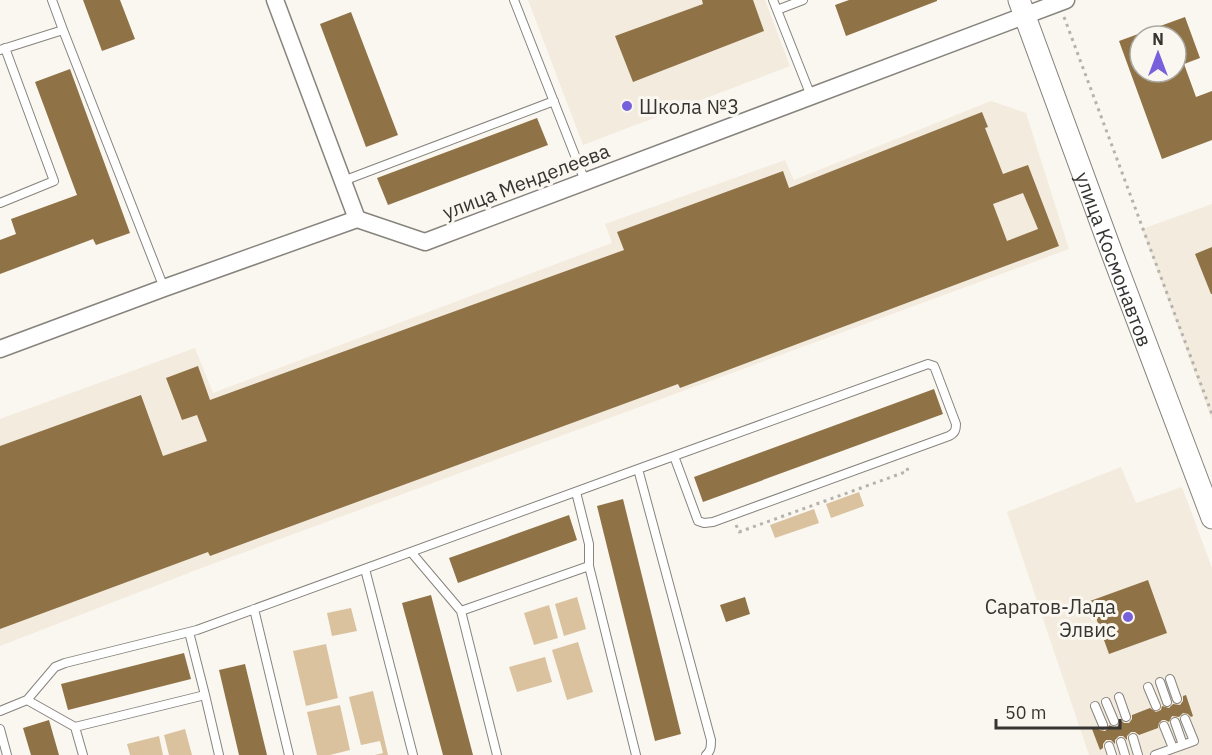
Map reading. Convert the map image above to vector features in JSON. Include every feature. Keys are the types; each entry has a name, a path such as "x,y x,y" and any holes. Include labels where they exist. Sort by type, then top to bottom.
{"street":[{"path":"0,350 357,219 275,0"},
{"name":"улица Менделеева","path":"357,219 425,242 811,96 1022,8 1062,1"},
{"name":"улица Космонавтов","path":"1022,8 1212,518"}],"lane":[{"path":"52,0 164,288"},
{"path":"514,0 585,181"},
{"path":"773,0 811,96"},
{"path":"777,10 803,0"},
{"path":"0,202 54,181 3,49 63,30"},
{"path":"343,181 554,102"},
{"path":"0,711 27,700 55,668 65,663 189,632 365,569 638,469 928,364 934,366 956,424 956,429 949,436 705,524 698,521 674,456"},
{"path":"638,469 711,740 711,747 706,755"},
{"path":"576,492 589,544 589,566 636,755"},
{"path":"411,552 461,611 497,755"},
{"path":"461,611 589,566"},
{"path":"365,569 413,755"},
{"path":"254,609 289,755"},
{"path":"189,632 219,755"},
{"path":"1170,679 1176,699"},
{"path":"1160,682 1167,702"},
{"path":"1148,687 1156,706"},
{"path":"27,700 75,727 205,695"},
{"path":"1119,697 1126,717"},
{"path":"1106,702 1114,721"},
{"path":"1095,706 1103,725"},
{"path":"1155,755 1194,741 1185,719"},
{"path":"1175,722 1183,745"},
{"path":"1164,726 1173,748"},
{"path":"75,727 83,755"},
{"path":"0,729 7,755"},
{"path":"1132,738 1138,755"},
{"path":"1121,742 1125,755"}],"path":[{"path":"1062,1 1212,414"},
{"path":"732,515 739,532 908,471 902,453"}],"shaded area":[{"name":"Школа №3","path":"528,0 765,0 790,66 583,145"},
{"path":"991,101 1026,113 1069,249 204,567 0,646 0,419 195,348 213,393 612,243 605,224 785,160 794,180"},
{"path":"1212,204 1212,420 1142,229"},
{"path":"1121,467 1136,503 1182,487 1212,568 1212,755 1089,755 1007,512"},
{"path":"859,492 864,506 831,518 826,504"},
{"path":"814,509 819,523 775,538 770,525"},
{"path":"577,597 586,629 564,636 555,604"},
{"path":"549,605 558,638 534,645 524,613"},
{"path":"351,608 357,631 332,636 327,613"},
{"path":"578,642 593,692 567,700 552,650"},
{"path":"326,644 338,698 306,706 293,651"},
{"path":"545,657 552,682 517,692 509,667"},
{"path":"373,691 388,755 375,755 383,753 380,741 361,745 349,697"},
{"path":"340,705 350,750 330,755 317,755 307,712"},
{"path":"185,729 192,755 169,755 164,735"},
{"path":"159,736 163,755 130,755 127,744"}],"building":[{"path":"83,0 120,0 135,39 102,51"},
{"path":"702,0 753,0 764,31 633,82 615,36 703,4"},
{"path":"849,0 937,1 846,36 835,5"},
{"path":"351,12 398,135 366,147 320,24"},
{"path":"1185,17 1188,24 1166,24"},
{"path":"1188,25 1200,58 1188,62"},
{"path":"1128,38 1128,66 1119,41"},
{"path":"70,69 130,233 96,245 93,239 0,274 0,240 16,234 11,219 77,195 35,82"},
{"path":"1188,75 1196,97 1212,91 1212,140 1162,159 1135,84 1188,84"},
{"path":"982,112 988,127 985,128 1003,174 1028,165 1059,246 680,388 678,384 210,556 208,552 0,629 0,446 141,395 163,456 207,441 197,415 182,420 166,378 198,366 210,400 624,250 617,232 783,171 789,188","holes":["1023,193 1038,229 1007,241 993,204"]},
{"path":"537,118 548,145 388,205 377,178"},
{"path":"1212,247 1212,294 1211,294 1195,254"},
{"path":"934,389 943,414 703,502 694,477"},
{"path":"623,499 681,734 655,741 597,506"},
{"path":"569,515 577,540 458,583 449,558"},
{"name":"Саратов-Лада Элвис","path":"1148,580 1167,633 1109,654 1090,601"},
{"path":"431,595 473,755 443,755 402,603"},
{"path":"745,597 750,614 726,622 720,605"},
{"path":"184,653 191,679 68,710 61,684"},
{"path":"245,664 267,755 239,755 219,670"},
{"path":"1186,695 1193,716 1183,713 1179,717 1172,716 1169,722 1162,720 1158,728 1139,735 1131,732 1127,740 1119,736 1115,744 1111,740 1106,740 1100,750 1092,729 1097,727 1105,731 1109,725 1117,727 1120,719 1124,723 1129,723 1132,715 1150,708 1156,712 1161,710 1162,706 1169,708 1173,704 1180,705 1183,696"},
{"path":"49,720 59,755 31,755 23,728"}],"place":[{"name":"Школа №3","path":"627,106"},
{"name":"Саратов-Лада Элвис","path":"1128,617"}]}
